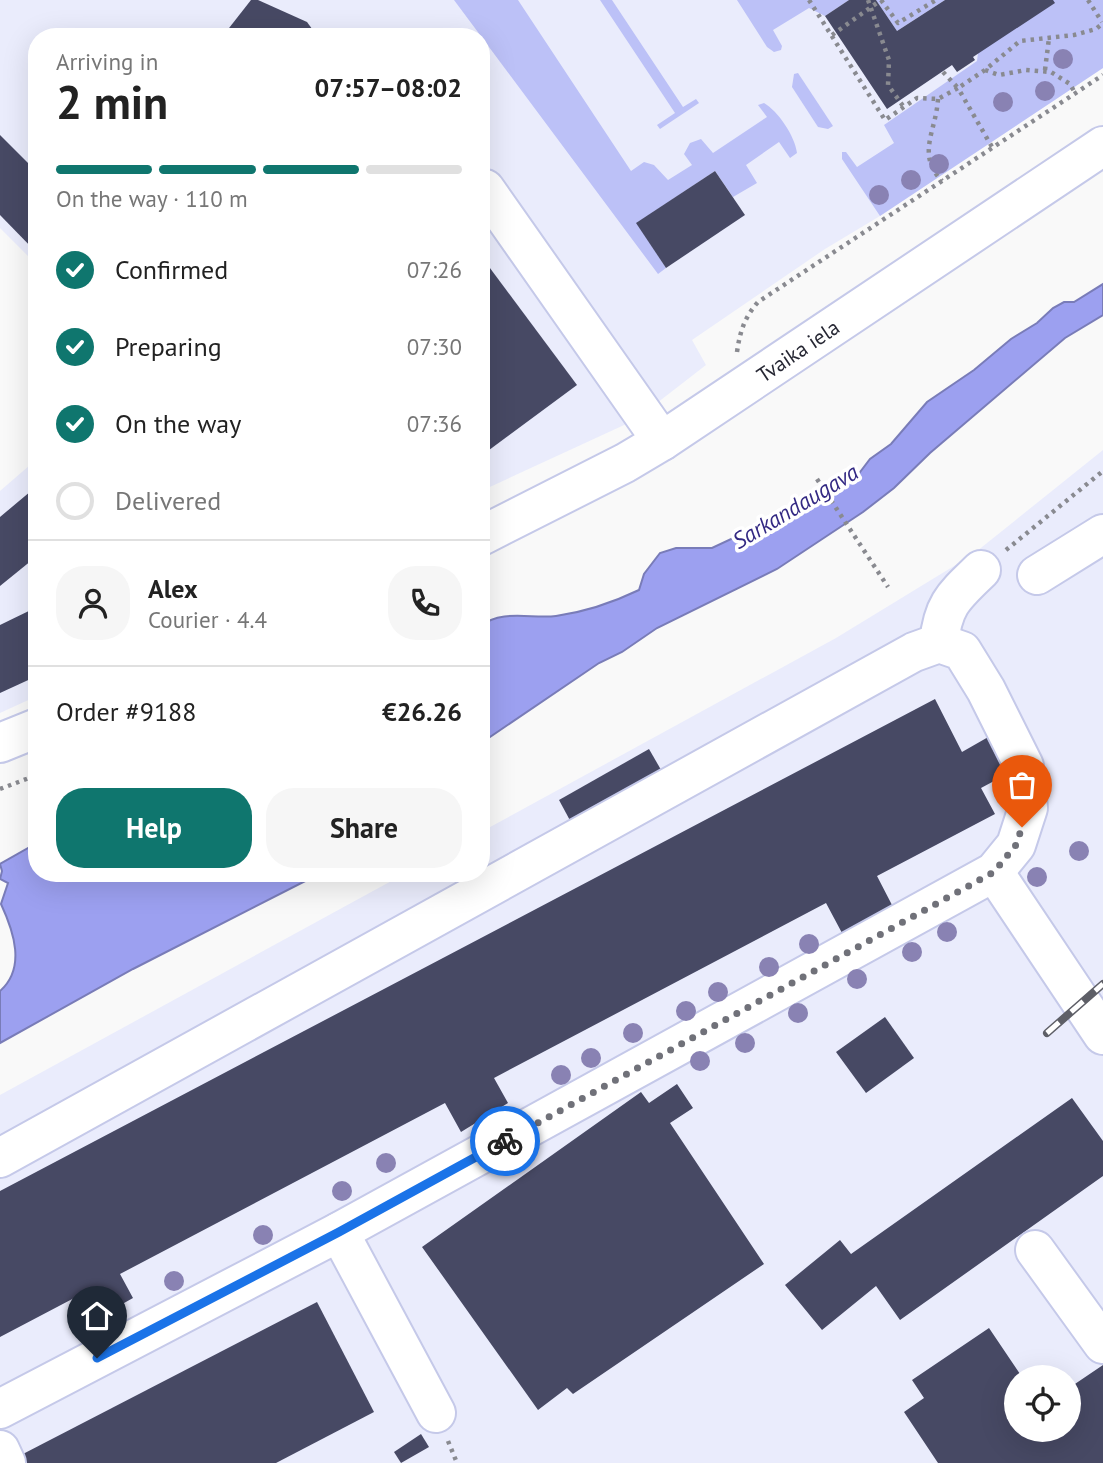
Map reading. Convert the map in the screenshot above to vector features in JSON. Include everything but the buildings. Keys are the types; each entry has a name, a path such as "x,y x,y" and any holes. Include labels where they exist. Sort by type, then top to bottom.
{"main road":[{"name":"Tvaika iela","path":"490,531 625,463 662,441 1103,146"},
{"path":"490,196 662,441"},
{"path":"1037,575 1103,534"},
{"path":"939,643 941,620 953,598 981,570"},
{"path":"0,1158 901,659 939,643 962,651 986,690 1024,766 1028,808 1016,845 994,872 339,1232 0,1409"},
{"path":"0,743 28,732"},
{"path":"994,872 1103,1035"},
{"path":"339,1232 436,1413"},
{"path":"1035,1250 1103,1344"},
{"path":"0,1450 6,1463"}],"path":[{"path":"809,0 884,120 917,98 938,99 958,88 1020,41 1096,29 1102,22 1087,0"},
{"path":"867,0 889,60 888,85 903,106"},
{"path":"832,34 881,0 898,23 936,0"},
{"path":"1045,70 1049,38"},
{"path":"985,70 999,75 1045,70 1070,84 1076,93"},
{"path":"943,72 958,88 992,147"},
{"path":"732,361 736,355 740,329 758,302 1103,75"},
{"path":"938,99 937,117 927,152 930,164 942,181"},
{"path":"981,570 1103,471"},
{"path":"817,479 888,587"},
{"path":"0,789 28,778"}],"shaded area":[{"path":"0,0 1103,0 1103,68 880,216 825,249 692,340 706,365 635,420 490,487 490,28 28,28 28,256 0,228"},
{"path":"454,0 518,0 631,171 644,162 654,165 668,180 692,165 684,154 690,143 701,139 713,153 767,117 758,105 764,103 785,125 797,153 790,158 779,142 746,165 757,183 733,197 715,171 637,223 666,268 658,274 490,48 490,28 475,28"},
{"path":"600,0 612,0 683,107 696,99 699,103 660,129 657,125 675,113"},
{"path":"737,0 849,0 825,16 809,8 773,30 782,46 781,50 774,52 767,47"},
{"path":"876,0 945,0 897,31"},
{"path":"1053,0 1103,0 1103,68 880,216 842,159 842,152 846,152 857,167 894,143 884,125 977,61 978,53"},
{"path":"798,73 833,126 828,129 818,127 792,87 794,74"},
{"path":"1103,284 1103,315 1065,338 863,512 777,569 657,628 622,652 599,663 490,737 490,621 507,616 547,617 567,614 619,599 639,590 644,574 660,553 676,548 712,548 812,501 828,490 854,480 870,459 891,444 927,402 974,370 1011,339 1037,323 1053,308 1064,302 1074,302"},
{"path":"1103,450 1103,1463 0,1463 0,1095 390,882 490,882 490,827 836,638 972,555"},
{"path":"28,467 28,700 0,713 0,491"},
{"path":"28,848 28,882 303,882 133,969 0,1043 0,991 13,972 15,949 1,904 8,883 0,879 0,864"}],"railway":[{"path":"1047,1033 1103,984"}],"way so far":[{"path":"505,1141 994,872 1016,845 1022,827"}],"route":[{"path":"97,1358 339,1232 505,1141"}],"water label":[{"name":"Sarkandaugava","path":"795,506"}]}
